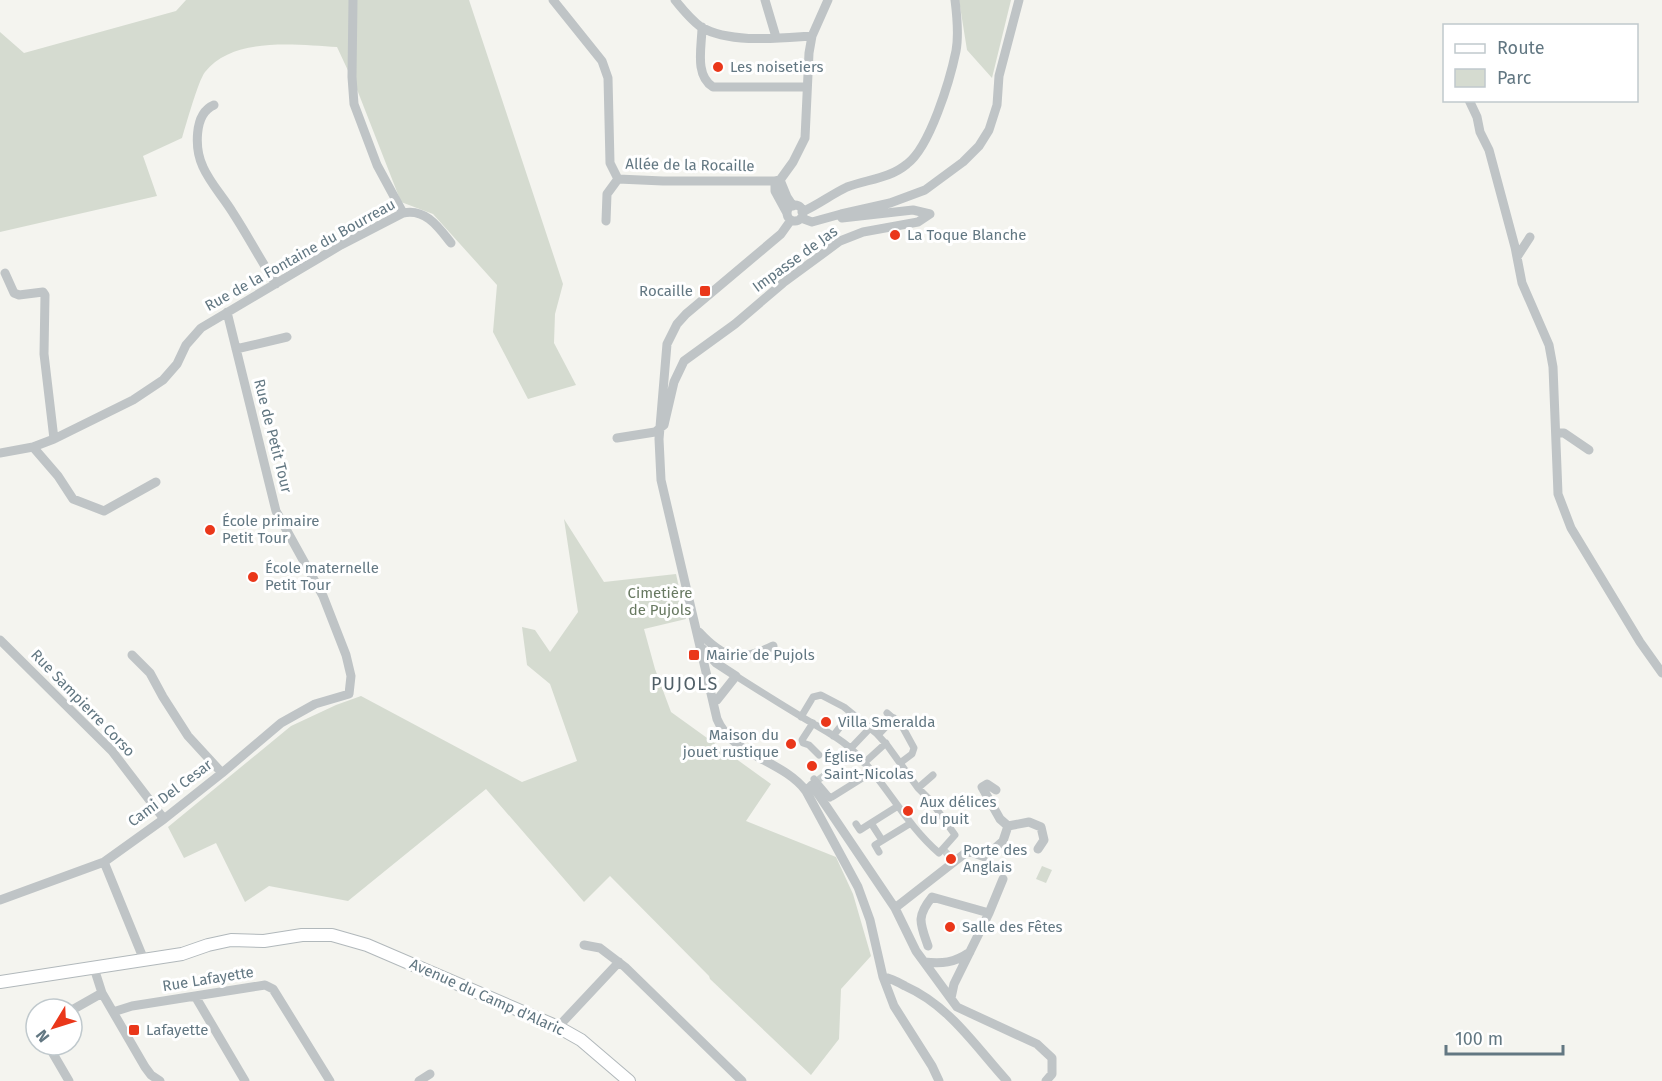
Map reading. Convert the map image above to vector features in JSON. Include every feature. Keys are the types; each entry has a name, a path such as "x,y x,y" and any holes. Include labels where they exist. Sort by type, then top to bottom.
{"main road":[{"name":"Avenue du Camp d'Alaric","path":"0,982 182,954 231,940 264,941 302,935 332,935 367,945 558,1027 581,1040 629,1081"}],"street":[{"path":"353,0 354,104 377,165 403,213"},
{"name":"Allée de la Rocaille","path":"553,0 602,61 605,68 608,78 610,163 618,179 663,182 778,180"},
{"path":"675,0 702,27 731,37 812,36"},
{"path":"765,0 776,37"},
{"path":"828,0 812,36 809,52 805,138 793,162 778,180 787,196 790,213 798,221 802,215 847,188 885,177 897,171 914,158 922,147 940,106 956,50 955,0"},
{"name":"Impasse de Jas","path":"660,427 664,424 674,382 684,361 840,241 863,231 918,222 930,214 913,210 842,218 841,214 890,203 925,190 963,162 979,146 989,130 997,105 999,76 1019,0"},
{"path":"702,27 701,70 707,83 713,87 807,87"},
{"path":"789,37 809,52"},
{"path":"1470,102 1477,117 1480,132 1490,150 1522,283 1549,345 1553,367 1558,494 1571,528 1640,642 1662,673"},
{"path":"214,105 209,107 199,124 197,144 203,167 276,284"},
{"path":"606,221 607,194 618,179"},
{"path":"841,214 812,222 802,215 798,206 790,213 781,234 694,306 677,324 667,344 660,427 661,480 717,719 727,736 794,778 814,784 831,797 876,774"},
{"name":"Rue de la Fontaine du Bourreau","path":"0,453 33,447 54,439 133,400 163,380 177,364 186,345 201,328 341,245 403,213 427,216 451,243"},
{"path":"1517,257 1530,237"},
{"path":"5,273 14,293 19,295 43,292 45,295 44,354 54,439"},
{"name":"Rue de Petit Tour","path":"227,312 276,511 323,596 346,655 351,676 349,694"},
{"path":"236,349 287,337"},
{"path":"618,438 655,432 660,427"},
{"path":"1556,433 1564,433 1589,450"},
{"path":"33,447 58,476 73,500 104,511 156,482"},
{"path":"697,630 712,646 731,657 748,657 773,646"},
{"name":"Rue Sampierre Corso","path":"0,640 112,751 164,819"},
{"path":"701,647 716,663 801,717 834,736 850,749 876,774 925,841 939,852 955,835 931,801 898,762 886,743 851,713 821,695 813,698 801,717"},
{"path":"132,655 150,673 188,736 222,773"},
{"path":"714,701 736,676"},
{"name":"Cami Del Cesar","path":"0,900 104,862 164,819 281,723 315,704 349,694"},
{"path":"834,736 851,713"},
{"path":"887,713 902,726 914,748 912,754 898,762"},
{"path":"878,735 894,718"},
{"path":"813,723 802,740 817,752"},
{"path":"850,749 870,728"},
{"path":"864,763 886,743"},
{"path":"918,788 933,775"},
{"path":"814,784 895,908 916,951 951,999 957,1006 1037,1044 1052,1058 1052,1074 1046,1081"},
{"path":"814,784 870,920 883,977 894,1006 939,1081"},
{"path":"996,790 987,784 982,787 1000,819 1008,826"},
{"path":"856,824 860,830 898,806"},
{"path":"879,852 875,845 911,822"},
{"path":"1008,826 1029,822 1041,827 1044,840 1038,849"},
{"path":"872,823 879,837"},
{"path":"895,908 968,851 985,857 1003,841 1008,826"},
{"path":"104,862 144,960"},
{"path":"951,999 954,984 1003,879"},
{"path":"928,946 920,921 923,908 932,897 989,913"},
{"path":"584,945 600,948 619,962 742,1081"},
{"path":"924,962 941,964 957,961 970,952"},
{"path":"558,1027 619,962"},
{"path":"94,968 102,993 113,1012 145,1066 160,1081"},
{"path":"883,977 912,989 947,1013 969,1034 1007,1081"},
{"name":"Rue Lafayette","path":"113,1012 132,1006 265,986 273,989 330,1081"},
{"path":"84,1003 102,993"},
{"path":"195,996 245,1081"},
{"path":"55,1057 69,1081"},
{"path":"419,1081 430,1074"}],"green space":[{"path":"186,0 469,0 563,284 555,314 554,343 576,385 528,399 493,332 497,285 433,214 401,202 358,92 337,47 266,45 232,53 217,61 202,77 182,138 143,156 157,196 0,232 0,32 24,53 176,11"},
{"path":"959,0 1011,0 992,78 967,50"},
{"name":"Cimetière de Pujols","path":"564,519 604,582 676,574 686,619 644,629 655,669 671,712 771,784 746,821 836,857 853,894 871,956 841,989 839,1039 811,1075 710,979 610,876 584,902 486,789 348,901 269,886 245,902 216,843 184,858 168,827 291,726 361,696 522,782 577,761 550,684 527,665 522,627 535,630 550,652 578,612"},
{"path":"1042,866 1052,870 1046,883 1036,879"}],"tunnel":[{"path":"818,780 825,775"},
{"path":"943,849 954,862"}],"place":[{"name":"Les noisetiers","path":"718,67"},
{"name":"La Toque Blanche","path":"895,235"},
{"name":"Rocaille","path":"705,291"},
{"name":"École primaire Petit Tour","path":"210,530"},
{"name":"École maternelle Petit Tour","path":"253,577"},
{"name":"Mairie de Pujols","path":"694,655"},
{"name":"Villa Smeralda","path":"826,722"},
{"name":"Maison du jouet rustique","path":"791,744"},
{"name":"Église Saint-Nicolas","path":"812,766"},
{"name":"Aux délices du puit","path":"908,811"},
{"name":"Porte des Anglais","path":"951,859"},
{"name":"Salle des Fêtes","path":"950,927"},
{"name":"Lafayette","path":"134,1030"}],"district":[{"name":"PUJOLS","path":"685,684"}]}
